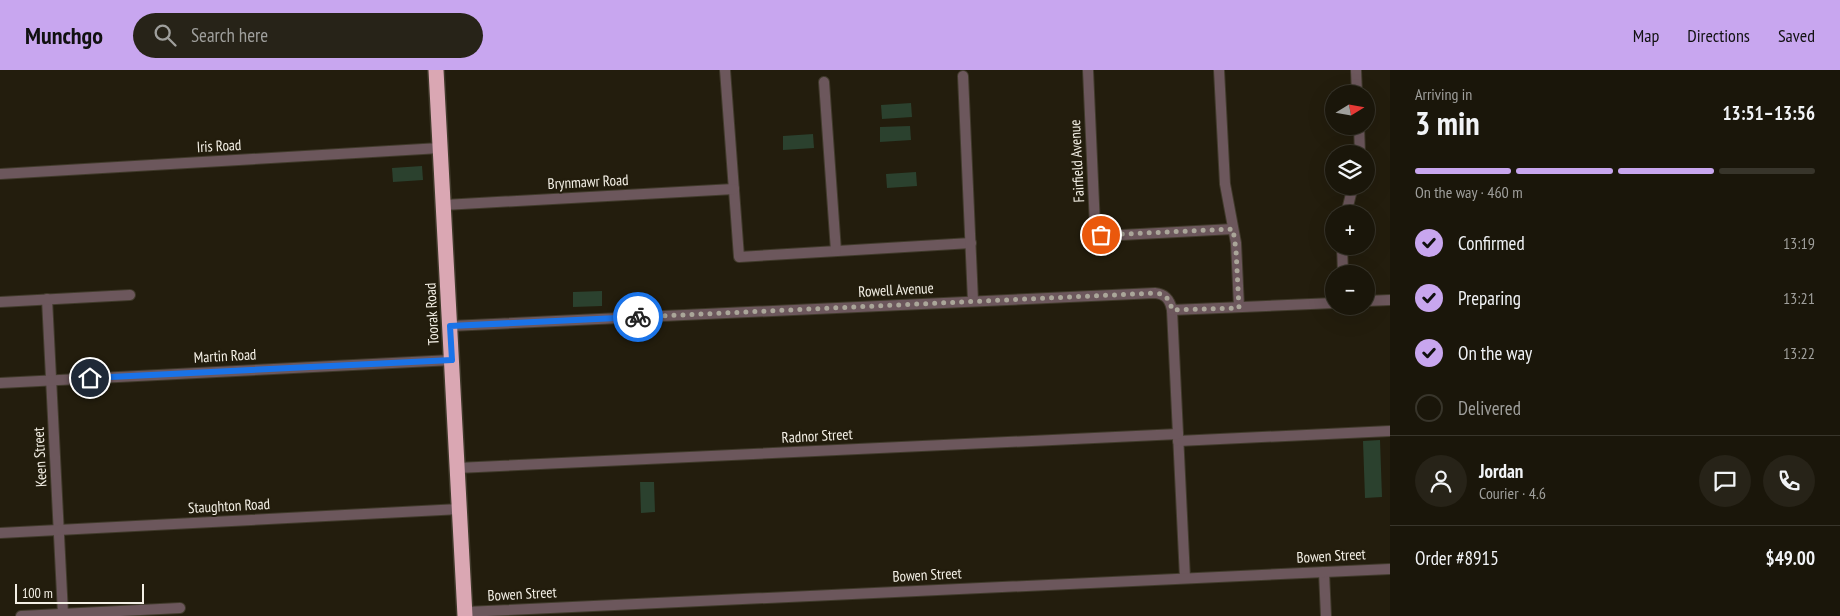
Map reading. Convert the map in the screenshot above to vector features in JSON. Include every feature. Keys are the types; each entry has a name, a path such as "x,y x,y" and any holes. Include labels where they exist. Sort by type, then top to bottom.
{"highway":[{"name":"Toorak Road","path":"436,70 465,614"}],"street":[{"path":"725,70 739,257 970,243"},
{"name":"Fairfield Avenue","path":"1088,70 1095,226 1098,233 1104,236 1233,229"},
{"path":"1219,70 1225,184 1236,250 1239,308"},
{"path":"1356,70 1357,85"},
{"path":"963,76 973,302"},
{"path":"824,82 836,251"},
{"name":"Iris Road","path":"0,174 440,148"},
{"name":"Brynmawr Road","path":"444,204 734,189"},
{"name":"Rowell Avenue","path":"450,326 1155,293 1163,295 1168,299 1172,310"},
{"path":"0,302 130,295"},
{"name":"Keen Street","path":"47,299 63,614"},
{"path":"1375,301 1390,300"},
{"path":"1185,578 1172,310 1325,303"},
{"name":"Martin Road","path":"0,383 452,360"},
{"name":"Radnor Street","path":"458,468 1178,437 1390,431"},
{"name":"Staughton Road","path":"0,533 460,509"},
{"name":"Bowen Street","path":"465,614 1390,568"},
{"path":"1324,572 1326,616"},
{"path":"21,616 180,608"}],"green space":[{"path":"911,103 912,117 882,119 881,105"},
{"path":"910,126 911,140 880,142 880,127"},
{"path":"813,134 814,148 783,150 783,136"},
{"path":"422,166 423,180 393,182 392,168"},
{"path":"916,172 917,186 887,188 886,174"},
{"path":"602,291 602,306 573,307 573,292"},
{"path":"1380,440 1382,497 1365,498 1363,441"},
{"path":"640,482 654,482 655,512 641,513"}],"way so far":[{"path":"638,317 1155,293 1159,293 1168,299 1172,310 1239,308 1233,229 1101,235"}],"route":[{"path":"90,378 452,360 450,326 638,317"}]}
